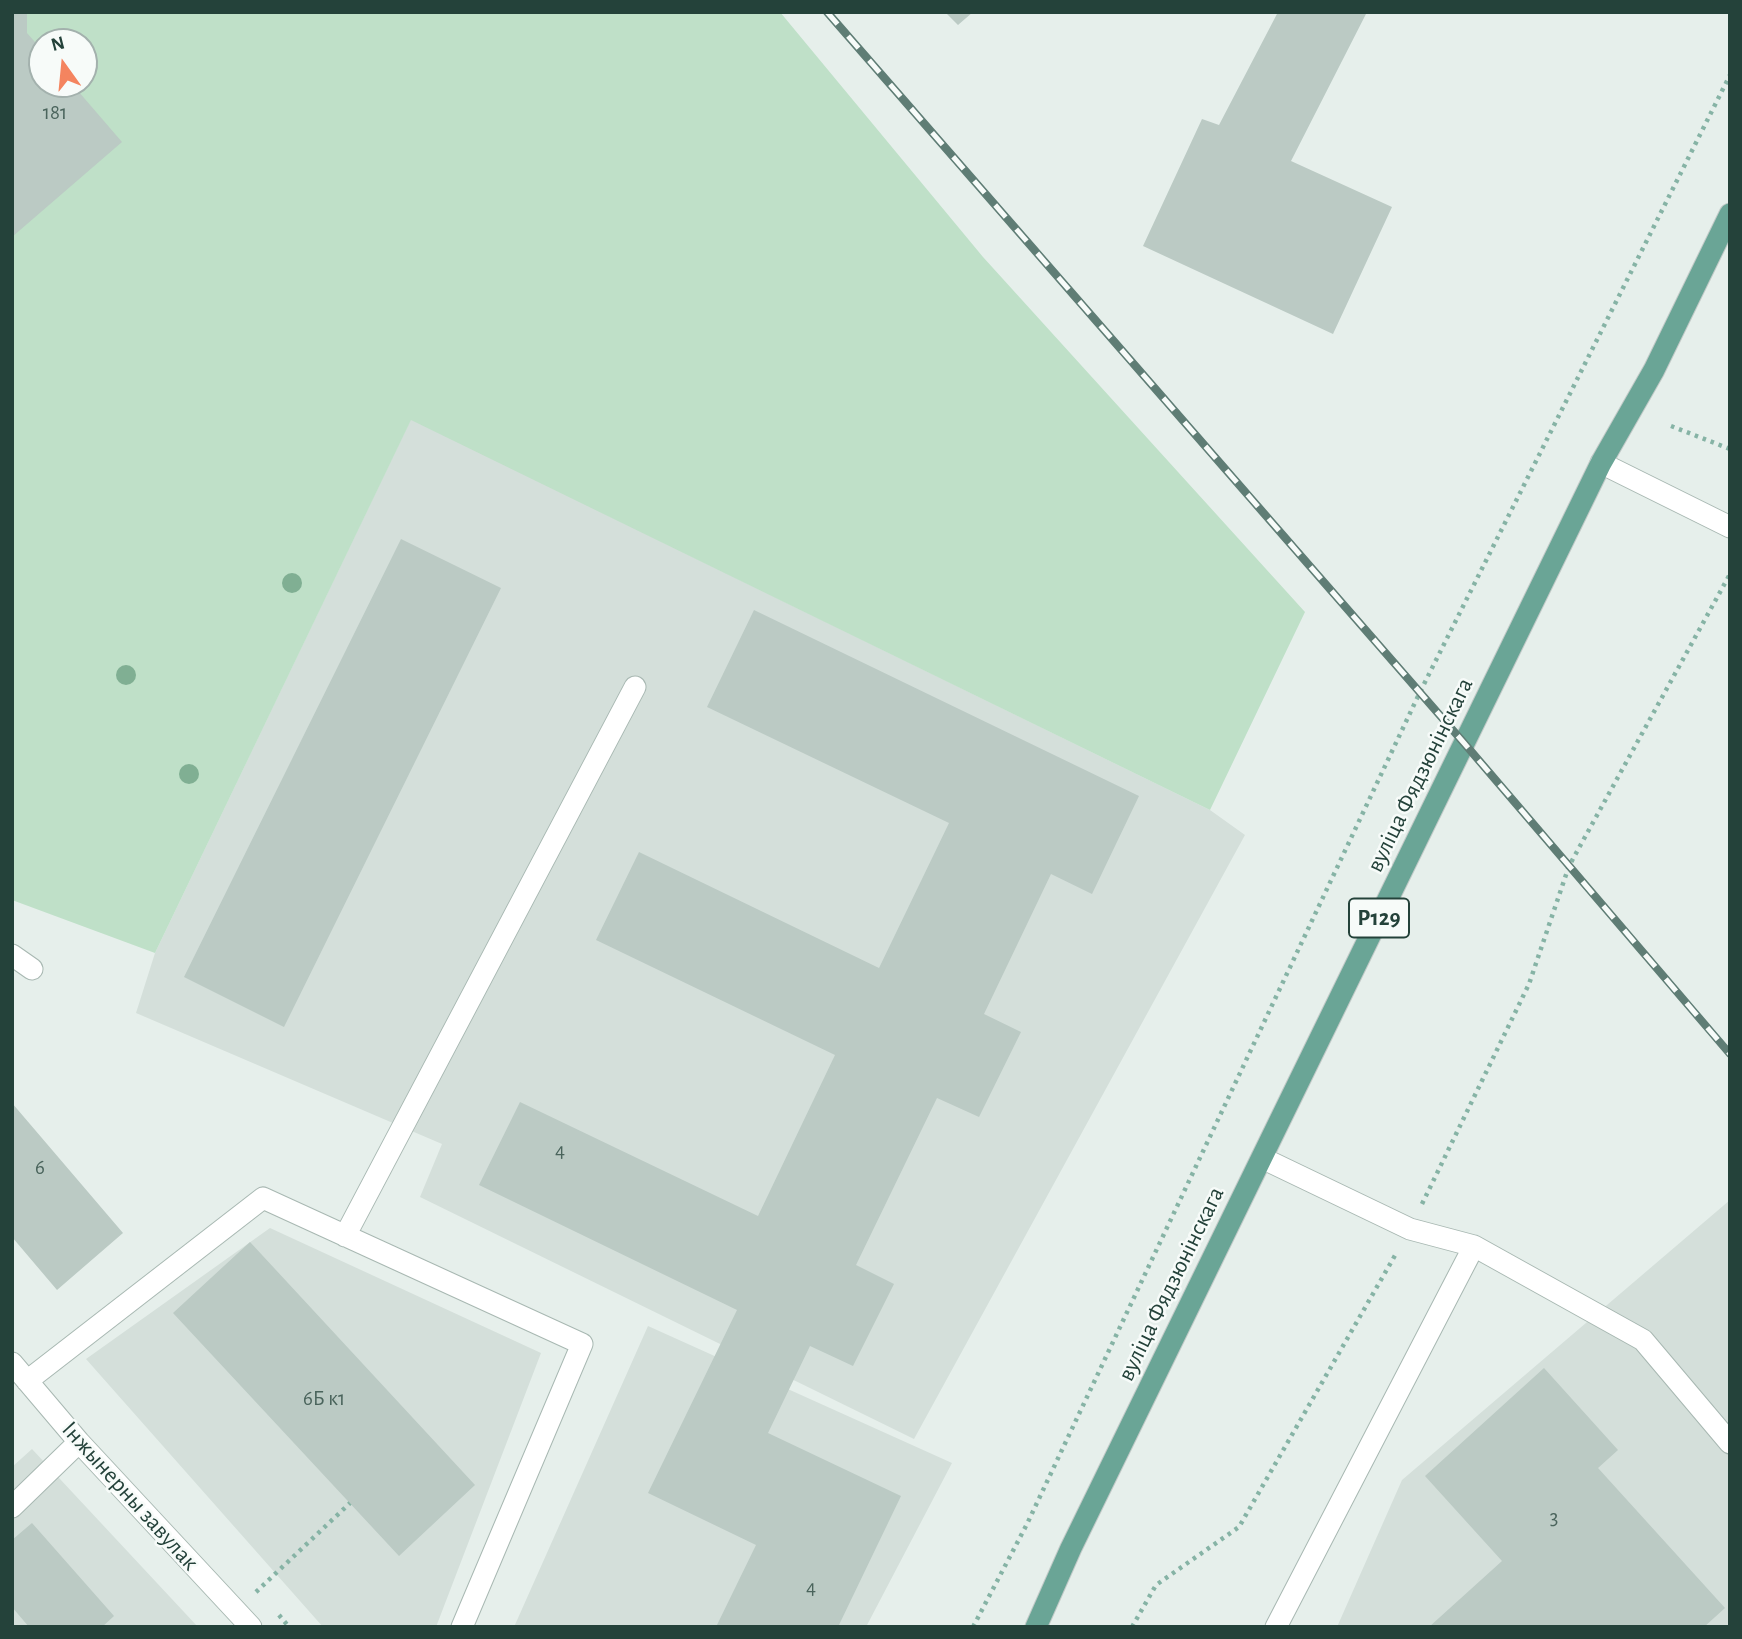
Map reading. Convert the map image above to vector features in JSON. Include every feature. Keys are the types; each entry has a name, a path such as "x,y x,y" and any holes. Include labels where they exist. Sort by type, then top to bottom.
{"main road":[{"name":"вуліца Фядзюнінскага","path":"1036,1627 1071,1548 1601,463 1654,370 1730,214"}],"street":[{"path":"1601,463 1730,527"},
{"path":"345,1236 635,687"},
{"path":"12,955 32,969"},
{"path":"1262,1158 1410,1229 1474,1246 1643,1340 1730,1443"},
{"path":"27,1381 263,1198 582,1344 462,1627"},
{"path":"1276,1627 1474,1246"},
{"name":"Інжынерны завулак","path":"12,1363 79,1442 251,1627"},
{"path":"12,1507 79,1442"}],"path":[{"path":"972,1627 1027,1524 1420,692 1730,75"},
{"path":"1671,426 1730,449"},
{"path":"1132,1627 1156,1585 1239,1527 1410,1229 1530,984 1569,866 1730,574"},
{"path":"236,1611 350,1503"}],"shaded area":[{"path":"411,419 1210,810 1245,835 914,1439 420,1197 442,1144 136,1013 155,953"},
{"path":"1730,1200 1730,1627 1337,1627 1402,1480"},
{"path":"270,1228 541,1353 436,1627 323,1627 86,1359"},
{"path":"648,1326 952,1463 866,1627 514,1627"},
{"path":"32,1449 198,1627 12,1627 12,1467"}],"green space":[{"path":"12,12 780,12 983,257 1305,612 1210,810 411,420 155,953 12,900"}],"building":[{"path":"12,12 27,12 28,98 84,98 122,142 12,237"},
{"path":"945,12 973,12 958,25"},
{"path":"1278,12 1367,12 1291,161 1392,207 1333,334 1143,246 1202,119 1219,125"},
{"path":"401,539 501,588 284,1027 184,977"},
{"path":"754,610 1139,796 1092,894 1051,874 984,1014 1021,1032 979,1117 937,1098 856,1265 894,1284 853,1366 810,1346 768,1433 901,1496 838,1627 716,1627 756,1545 648,1493 737,1310 479,1185 520,1102 758,1216 835,1055 596,940 639,852 879,968 949,823 707,707"},
{"path":"12,1103 123,1233 57,1290 12,1237"},
{"path":"250,1242 475,1485 399,1556 173,1313"},
{"path":"1544,1368 1618,1450 1598,1468 1725,1608 1704,1627 1429,1627 1502,1561 1425,1476"},
{"path":"32,1523 114,1616 102,1627 29,1627 12,1607 12,1540"}],"railway":[{"path":"827,12 1464,743 1730,1054"}]}
